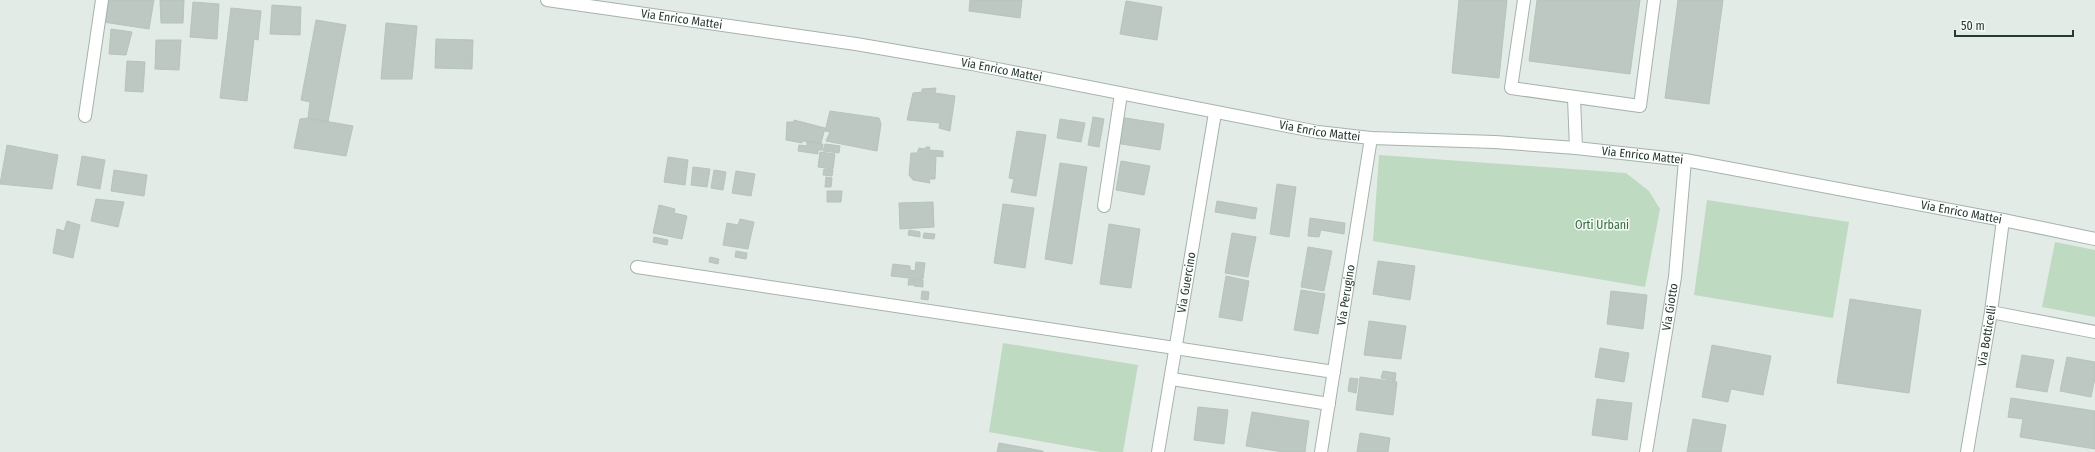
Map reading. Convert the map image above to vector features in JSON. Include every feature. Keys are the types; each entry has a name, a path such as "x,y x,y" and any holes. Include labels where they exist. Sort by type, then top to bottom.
{"street":[{"path":"85,116 102,0"},
{"name":"Via Enrico Mattei","path":"547,0 856,44 972,64 1215,113 1318,132 1371,138 1495,142 1576,148 1685,160 2003,220 2095,239"},
{"path":"1524,0 1511,88 1640,106 1654,0"},
{"path":"1104,206 1121,94"},
{"path":"1574,98 1576,148"},
{"name":"Via Guercino","path":"1158,452 1172,379 1215,113"},
{"name":"Via Perugino","path":"1321,452 1371,138"},
{"name":"Via Giotto","path":"1646,452 1675,277 1685,160"},
{"name":"Via Botticelli","path":"1967,452 1991,312 2003,220"},
{"path":"637,267 1334,372"},
{"path":"1991,312 2095,332"},
{"path":"1172,379 1329,404"}],"green space":[{"name":"Orti Urbani","path":"1379,155 1626,173 1649,191 1660,209 1645,287 1373,241"},
{"path":"1707,200 1849,222 1833,318 1694,295"},
{"path":"2055,242 2095,250 2095,317 2042,307"},
{"path":"1003,343 1138,365 1123,452 1100,452 989,432"}],"building":[{"path":"106,0 154,0 149,29 103,22"},
{"path":"160,0 184,0 183,23 161,23"},
{"path":"970,0 1022,0 1020,18 969,11"},
{"path":"1459,0 1507,0 1499,78 1452,73"},
{"path":"1537,0 1640,0 1630,74 1529,61"},
{"path":"1678,0 1723,0 1709,104 1665,98"},
{"path":"1126,1 1162,7 1157,40 1120,34"},
{"path":"193,2 219,4 217,39 190,37"},
{"path":"272,5 301,7 300,35 270,34"},
{"path":"231,8 261,11 258,40 254,39 247,101 220,98"},
{"path":"316,20 346,25 328,122 308,118 310,102 301,100"},
{"path":"386,23 417,26 412,79 381,79"},
{"path":"111,29 132,32 126,55 109,54"},
{"path":"436,39 473,40 472,69 435,68"},
{"path":"156,40 181,40 179,70 155,69"},
{"path":"127,61 145,62 143,92 125,91"},
{"path":"936,88 935,93 955,96 950,131 939,128 940,123 907,120 913,93 922,92 922,89"},
{"path":"830,111 879,118 881,124 877,151 826,141 830,132 825,131"},
{"path":"1093,117 1104,119 1099,147 1088,145"},
{"path":"1119,117 1164,124 1160,150 1115,143"},
{"path":"308,118 353,126 346,156 294,148 300,119"},
{"path":"1060,119 1085,123 1081,142 1057,138"},
{"path":"794,120 825,128 821,143 802,141 802,143 786,140 787,122 794,122"},
{"path":"1017,131 1046,135 1036,196 1011,192 1014,179 1009,178"},
{"path":"807,142 823,144 822,150 818,150 818,154 798,151 799,145 807,146"},
{"path":"825,144 840,146 839,153 823,151"},
{"path":"7,145 58,155 52,189 0,184"},
{"path":"926,147 930,147 929,150 943,151 943,157 936,156 935,179 929,179 930,183 913,180 909,175 911,153 917,153 919,148 925,149"},
{"path":"820,152 835,154 833,169 818,167"},
{"path":"82,156 105,160 100,189 77,185"},
{"path":"668,157 688,160 685,185 664,182"},
{"path":"1121,161 1150,166 1144,195 1116,190"},
{"path":"1060,163 1087,167 1072,264 1045,259"},
{"path":"693,167 710,169 707,187 691,185"},
{"path":"824,169 833,170 832,176 823,175"},
{"path":"114,170 147,175 144,196 111,191"},
{"path":"714,170 726,172 723,190 711,188"},
{"path":"736,171 755,174 751,196 732,193"},
{"path":"826,177 832,178 831,187 825,187"},
{"path":"1277,184 1296,187 1289,237 1270,234"},
{"path":"827,191 842,191 841,202 827,202"},
{"path":"96,199 124,202 118,227 91,221"},
{"path":"1217,201 1257,208 1255,219 1215,212"},
{"path":"933,202 934,227 900,229 899,203"},
{"path":"1003,204 1034,208 1025,268 994,263"},
{"path":"659,205 675,209 674,213 687,216 682,239 653,233"},
{"path":"1310,218 1345,223 1344,234 1321,230 1319,237 1308,236"},
{"path":"740,219 754,222 748,249 723,245 727,223 738,225"},
{"path":"67,221 80,225 73,258 53,253 57,229 64,231"},
{"path":"1109,224 1140,229 1131,288 1100,284"},
{"path":"909,230 920,232 920,237 908,235"},
{"path":"924,233 935,234 934,239 923,238"},
{"path":"1232,233 1256,237 1248,277 1225,273"},
{"path":"654,237 668,240 667,245 653,242"},
{"path":"1308,247 1332,251 1324,291 1301,287"},
{"path":"736,251 747,253 746,259 735,257"},
{"path":"710,257 719,259 718,264 709,262"},
{"path":"1378,261 1415,266 1410,300 1373,294"},
{"path":"916,262 925,263 923,279 914,278 913,285 908,285 909,278 891,276 893,264 910,266 910,270 915,271"},
{"path":"1226,276 1249,281 1242,321 1219,317"},
{"path":"914,279 923,280 923,287 914,286"},
{"path":"1301,290 1325,294 1318,334 1294,330"},
{"path":"922,291 929,292 928,300 921,299"},
{"path":"1611,291 1647,295 1643,329 1607,324"},
{"path":"1850,299 1921,310 1909,393 1837,383"},
{"path":"1369,321 1406,326 1401,359 1364,355"},
{"path":"1712,345 1771,356 1763,395 1731,389 1728,402 1702,397"},
{"path":"1600,348 1629,353 1624,382 1595,377"},
{"path":"2022,355 2054,360 2047,392 2016,387"},
{"path":"2067,357 2095,362 2095,378 2091,397 2060,391"},
{"path":"1383,371 1396,373 1395,381 1381,378"},
{"path":"1360,377 1397,382 1393,415 1356,410"},
{"path":"1350,378 1358,379 1356,393 1348,391"},
{"path":"2011,398 2095,411 2095,449 2020,437 2023,419 2008,417"},
{"path":"1597,399 1632,403 1627,440 1592,435"},
{"path":"1198,407 1228,410 1224,444 1194,440"},
{"path":"1252,412 1309,421 1305,452 1283,452 1246,446"},
{"path":"1693,419 1726,425 1721,452 1687,452"},
{"path":"1360,433 1390,438 1388,452 1357,452"},
{"path":"999,443 1043,451 1043,452 997,452"}]}
